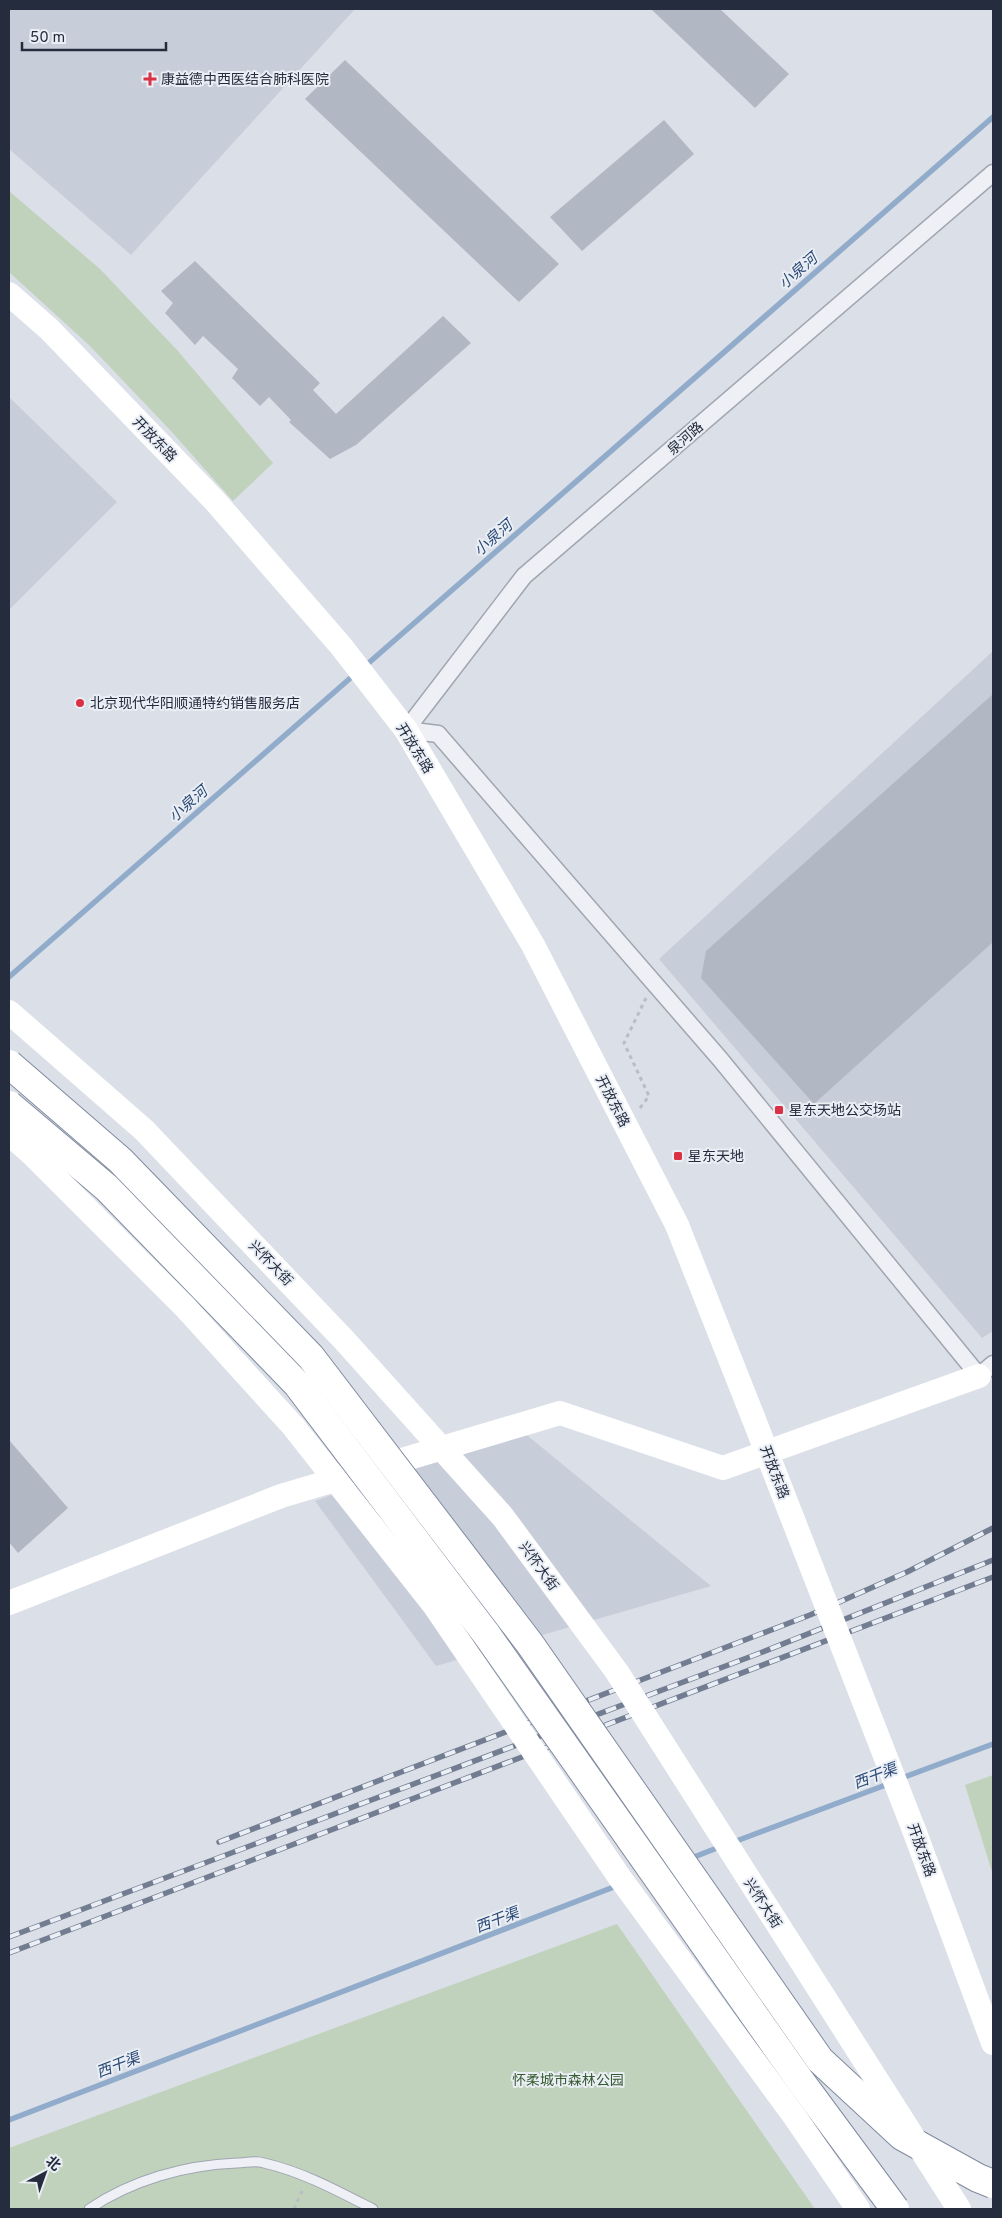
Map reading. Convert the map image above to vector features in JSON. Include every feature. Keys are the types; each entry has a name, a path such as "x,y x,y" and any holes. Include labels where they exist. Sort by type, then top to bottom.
{"highway":[{"path":"9,1064 120,1160 311,1357 530,1644 820,2060 902,2136 978,2178 993,2184"},
{"path":"9,1105 107,1188 298,1384 487,1635 799,2079 895,2209"}],"street":[{"name":"泉河路","path":"406,730 524,576 993,173"},
{"name":"开放东路","path":"9,294 49,328 215,501 341,646 406,730 533,945 677,1225 914,1830 993,2043"},
{"path":"9,1603 281,1496 560,1413 723,1468 986,1370 438,734 406,730"},
{"name":"兴怀大街","path":"9,1012 144,1130 346,1341 502,1517 617,1672 959,2209"},
{"path":"9,1134 32,1153 185,1307 293,1426 434,1605 620,1878 795,2117 858,2209"}],"lane":[{"path":"89,2209 111,2194 176,2171 210,2164 262,2162 308,2178 373,2209"}],"path":[{"path":"627,1127 649,1096 624,1043 654,983"},
{"path":"294,2209 308,2178"}],"shaded area":[{"name":"康益德中西医结合肺科医院","path":"9,9 355,9 131,255 9,149"},
{"path":"9,397 117,502 9,610"},
{"path":"993,651 993,1331 982,1338 659,959"},
{"path":"517,1427 711,1586 436,1666 315,1501"}],"green space":[{"path":"9,191 100,269 177,350 273,463 233,501 171,431 90,346 9,272"},
{"path":"993,1775 993,1875 965,1785"},
{"name":"怀柔城市森林公园","path":"617,1924 815,2209 9,2209 9,2148"}],"building":[{"path":"651,9 720,9 789,74 755,108"},
{"path":"345,60 559,264 519,302 305,99"},
{"path":"664,120 694,154 582,251 550,217"},
{"path":"195,261 320,383 313,390 336,414 443,316 471,343 356,445 330,459 289,422 291,420 269,397 260,406 232,378 238,369 203,336 195,345 165,313 173,303 161,291"},
{"path":"993,694 993,942 814,1104 701,978 706,951"},
{"path":"9,1440 68,1508 18,1553 9,1542"}],"waterway":[{"name":"小泉河","path":"364,667 993,117"},
{"name":"小泉河","path":"9,977 355,674"},
{"name":"西干渠","path":"899,1779 993,1744"},
{"name":"西干渠","path":"731,1843 891,1783"},
{"name":"西干渠","path":"689,1859 722,1846"},
{"name":"西干渠","path":"9,2120 619,1885"}],"railway":[{"path":"219,1842 810,1615 907,1572 993,1528"},
{"path":"9,1937 760,1653 993,1560"},
{"path":"9,1953 993,1577"}],"place":[{"name":"康益德中西医结合肺科医院","path":"150,79"},
{"name":"北京现代华阳顺通特约销售服务店","path":"80,703"},
{"name":"星东天地公交场站","path":"779,1110"},
{"name":"星东天地","path":"678,1156"}]}
